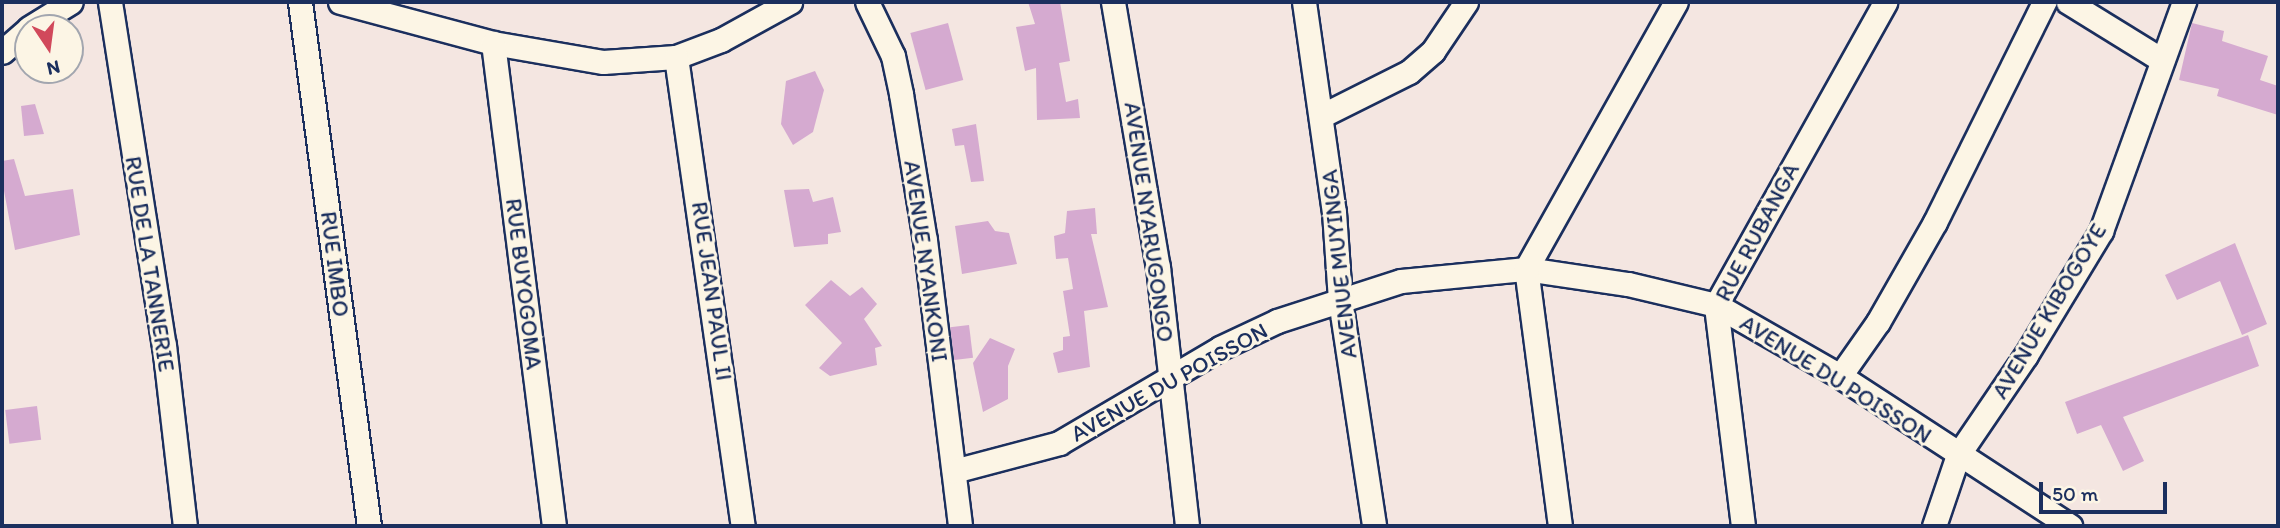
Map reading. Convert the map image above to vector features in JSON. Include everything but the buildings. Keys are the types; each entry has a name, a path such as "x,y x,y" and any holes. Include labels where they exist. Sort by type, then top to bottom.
{"street":[{"path":"52,14 71,2"},
{"name":"RUE DE LA TANNERIE","path":"110,2 164,345 185,526"},
{"name":"RUE IMBO","path":"300,2 369,526"},
{"path":"340,2 493,43 603,62 676,57 721,40 790,2"},
{"name":"AVENUE NYANKONI","path":"867,2 893,56 901,94 925,240 960,526"},
{"name":"AVENUE NYARUGONGO","path":"1112,2 1136,118 1187,526"},
{"name":"AVENUE MUYINGA","path":"1304,2 1321,116 1339,300 1374,526"},
{"path":"1321,116 1409,72 1433,51 1466,2"},
{"path":"1560,526 1526,269 1676,2"},
{"name":"RUE RUBANGA","path":"1743,526 1716,305 1885,2"},
{"path":"1840,376 1878,322 1935,222 2044,2"},
{"path":"2068,2 2162,60"},
{"name":"AVENUE KIBOGOYE","path":"1934,526 1958,455 2026,355 2101,230 2183,2"},
{"name":"RUE BUYOGOMA","path":"493,43 554,526"},
{"name":"RUE JEAN PAUL II","path":"676,57 743,526"},
{"name":"AVENUE DU POISSON","path":"954,471 1059,443 1169,377 1277,321 1401,281 1526,269 1628,284 1716,305 1840,376 2070,526"}]}
